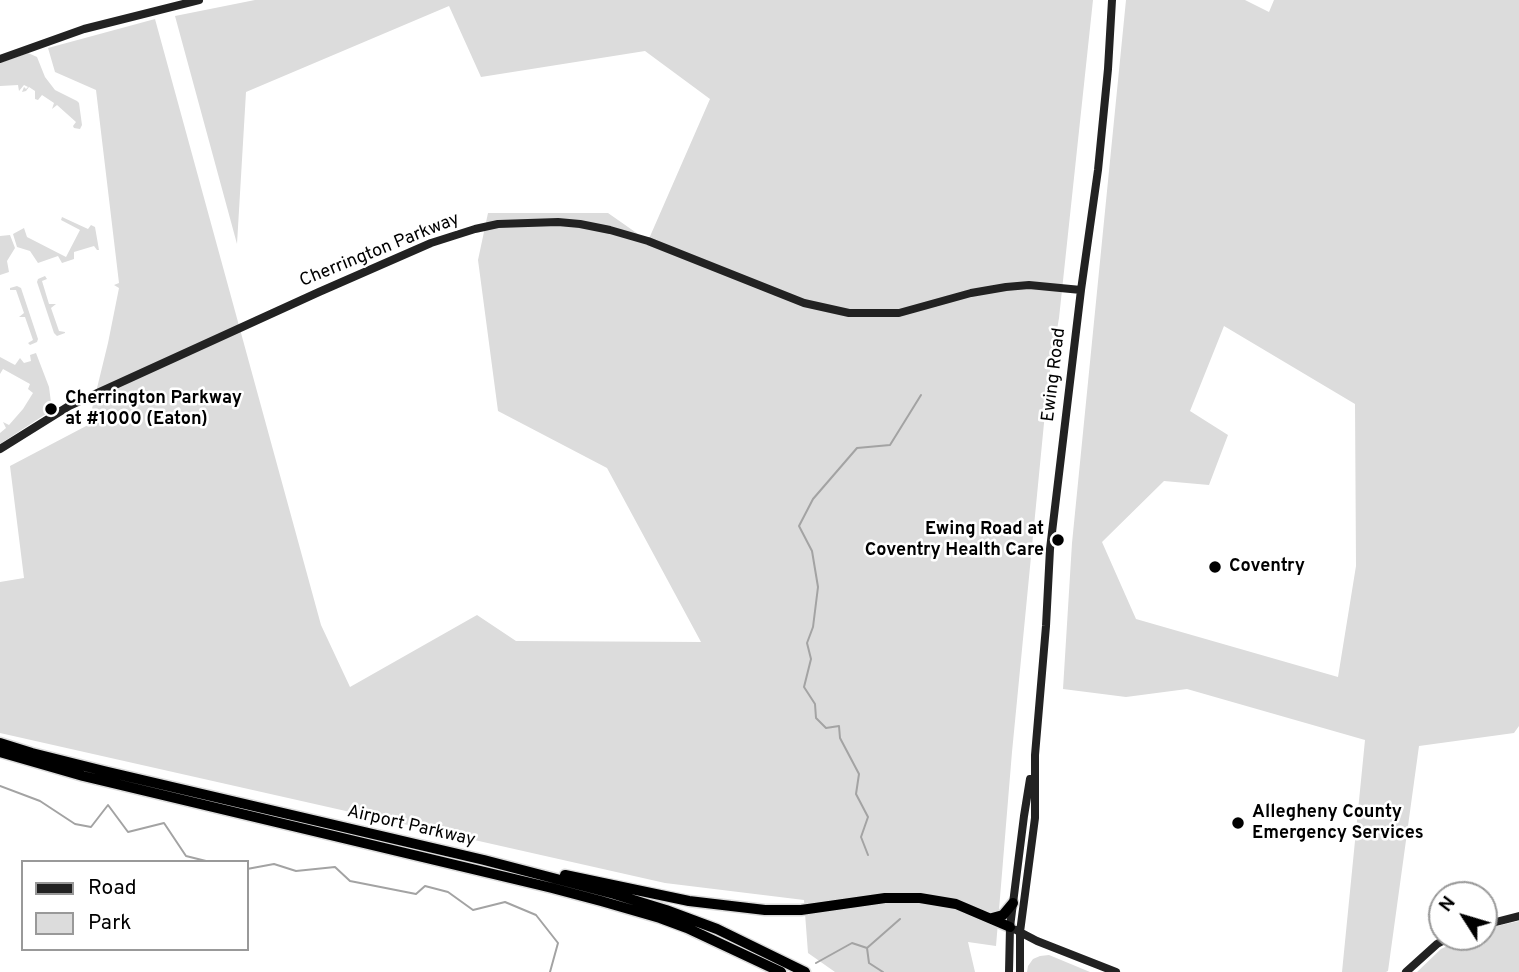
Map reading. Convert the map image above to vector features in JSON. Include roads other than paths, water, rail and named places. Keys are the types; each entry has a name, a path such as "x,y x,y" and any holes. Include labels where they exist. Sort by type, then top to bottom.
{"highway":[{"name":"Airport Parkway","path":"0,743 104,771 484,860 614,894 717,929 805,972"},
{"name":"Airport Parkway","path":"0,752 83,776 601,901 687,928 781,972"},
{"path":"484,860 689,901 765,910 801,910 885,898 920,898 956,904 1015,929"},
{"path":"992,918 1003,915 1013,903"}],"street":[{"path":"0,59 84,29 199,0"},
{"name":"Ewing Road","path":"1009,972 1035,818 1035,755 1051,549 1081,290 1091,229 1108,69 1112,0"},
{"name":"Cherrington Parkway","path":"0,449 69,406 324,290 431,243 498,224 558,222 610,230 648,242 804,303 849,313 899,313 1006,286 1029,285 1081,290"},
{"name":"Ewing Road","path":"1020,972 1013,903 1035,755"},
{"path":"1498,921 1519,916"},
{"path":"1015,929 1116,972"},
{"path":"1406,972 1429,951"}],"waterway":[{"path":"868,855 861,837 868,817 856,794 859,774 840,738 839,726 826,728 816,718 815,704 804,687 811,659 807,643 813,627 818,587 812,551 799,526 813,499 857,448 890,445 921,395"},
{"path":"0,786 40,801 75,824 91,827 108,805 128,832 164,823 186,856 202,860"},
{"path":"248,869 274,864 296,871 335,867 350,881 416,894 425,886 448,892 473,910 505,902 536,915 558,943 550,972"},
{"path":"867,948 900,919"},
{"path":"816,963 852,943 867,948 869,963 883,972"}],"place":[{"name":"Cherrington Parkway at #1000 (Eaton)","path":"51,409"},
{"name":"Ewing Road at Coventry Health Care","path":"1058,540"},
{"name":"Coventry","path":"1215,567"},
{"name":"Allegheny County Emergency Services","path":"1238,823"}]}
